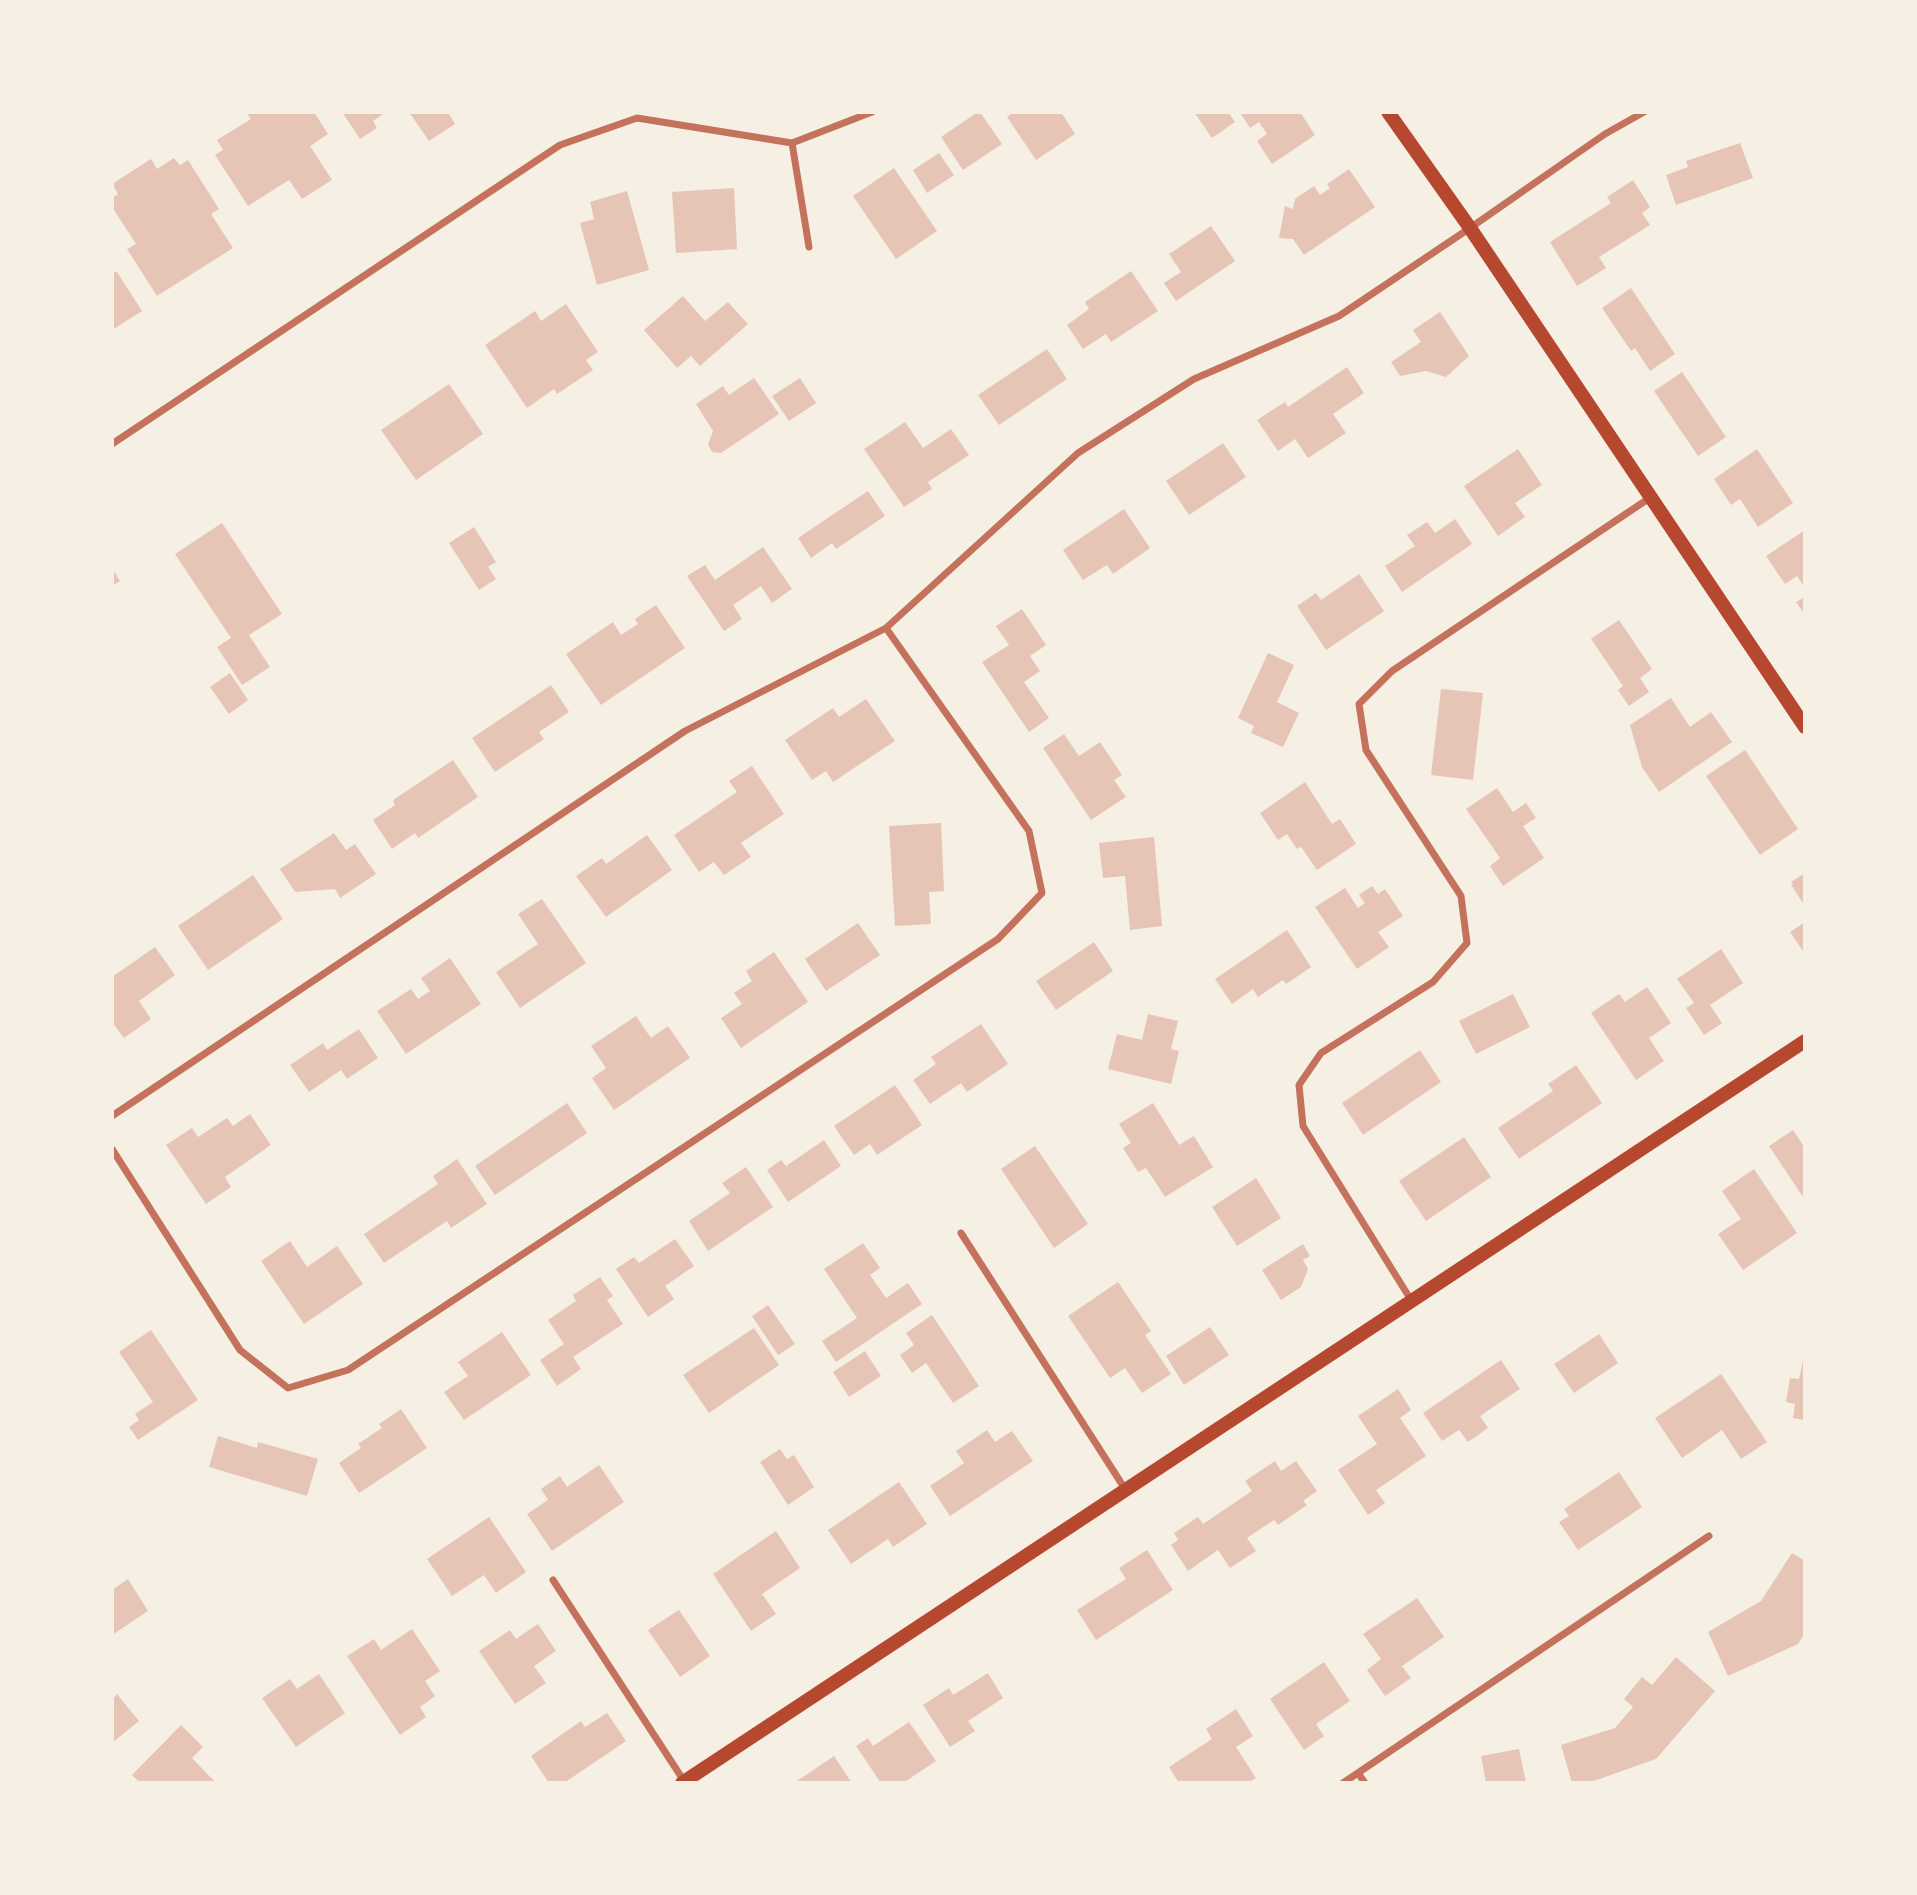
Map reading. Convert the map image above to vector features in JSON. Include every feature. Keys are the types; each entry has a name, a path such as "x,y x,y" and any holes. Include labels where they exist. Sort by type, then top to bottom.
{"main road":[{"path":"1388,112 1805,727"},
{"path":"683,1782 1805,1041"}],"street":[{"path":"112,444 561,145 637,115 792,143 872,112"},
{"path":"112,1116 685,732 886,628 1078,453 1194,379 1339,316 1605,134 1644,112"},
{"path":"792,143 809,247"},
{"path":"1411,1300 1303,1126 1299,1085 1321,1054 1433,982 1467,943 1461,896 1366,750 1359,704 1392,671 1651,497"},
{"path":"112,1149 240,1350 288,1388 348,1370 998,939 1042,893 1029,831 886,628"},
{"path":"961,1233 1125,1490"},
{"path":"1343,1783 1709,1536"},
{"path":"552,1580 683,1782"},
{"path":"1358,1773 1365,1783"}],"building":[{"path":"314,112 328,134 310,146 332,180 302,199 289,180 248,206 215,155 223,150 217,140 251,119 247,113"},
{"path":"342,112 386,112 373,121 377,128 360,139"},
{"path":"409,112 448,112 455,124 429,141"},
{"path":"978,112 1002,144 963,170 941,137"},
{"path":"1014,112 1061,112 1075,134 1036,160 1007,117"},
{"path":"1194,112 1228,112 1235,122 1212,138"},
{"path":"1300,112 1315,135 1272,164 1257,141 1267,134 1259,122 1250,128 1241,114"},
{"path":"1740,143 1753,178 1676,205 1666,175 1688,167 1686,161"},
{"path":"939,153 954,175 927,193 913,170"},
{"path":"174,158 180,165 188,160 219,209 211,214 233,248 157,296 127,249 136,244 112,207 112,198 118,194 112,184 151,159 157,169"},
{"path":"894,168 937,231 896,259 853,196"},
{"path":"1349,169 1375,207 1304,255 1293,239 1279,238 1285,206 1293,209 1295,199 1314,186 1320,195 1330,188 1327,184"},
{"path":"1633,180 1650,207 1642,213 1650,225 1599,257 1606,268 1577,286 1550,242 1611,203 1607,197"},
{"path":"734,188 737,249 676,253 672,192"},
{"path":"627,191 649,270 597,285 580,223 594,219 590,202"},
{"path":"1211,226 1235,261 1176,301 1164,283 1181,272 1169,254"},
{"path":"112,271 117,272 142,311 112,330"},
{"path":"1131,271 1158,311 1111,342 1106,334 1083,349 1067,325 1089,309 1085,302"},
{"path":"1631,288 1675,354 1650,371 1635,348 1631,351 1602,308"},
{"path":"683,296 705,321 728,302 748,324 700,366 691,356 677,368 644,330"},
{"path":"566,304 598,352 586,360 593,370 557,394 554,389 527,408 485,345 535,311 541,321"},
{"path":"1440,312 1469,356 1446,377 1426,371 1400,376 1391,362 1421,342 1413,330"},
{"path":"1047,349 1067,379 999,425 978,395"},
{"path":"1347,367 1364,393 1333,414 1346,433 1308,458 1295,439 1278,451 1257,420 1285,402 1288,407"},
{"path":"1682,372 1726,437 1698,456 1654,391"},
{"path":"754,378 779,414 721,453 712,452 708,445 713,431 696,404 723,386 729,395"},
{"path":"800,378 816,403 789,421 772,396"},
{"path":"449,384 483,434 416,480 381,430"},
{"path":"905,422 923,448 951,429 969,455 928,482 932,489 904,507 864,449"},
{"path":"1223,443 1246,477 1189,515 1166,481"},
{"path":"1518,449 1542,485 1515,503 1525,517 1498,536 1464,486"},
{"path":"1757,449 1793,503 1758,527 1740,499 1731,505 1714,479"},
{"path":"868,491 885,516 836,549 832,543 811,558 798,538"},
{"path":"1124,509 1150,548 1113,574 1107,565 1083,580 1063,550"},
{"path":"1455,519 1472,544 1402,592 1385,566 1415,546 1407,535 1427,522 1435,533"},
{"path":"222,523 282,614 249,635 270,667 242,685 217,647 231,638 175,554"},
{"path":"474,527 496,562 488,567 496,579 479,590 449,543"},
{"path":"1805,530 1805,588 1797,576 1785,584 1766,556"},
{"path":"763,547 792,589 772,603 761,586 733,605 742,619 724,631 687,576 705,565 715,580"},
{"path":"112,568 120,581 112,586"},
{"path":"1359,574 1384,611 1326,650 1297,606 1316,593 1321,600"},
{"path":"1805,597 1805,615 1796,602"},
{"path":"656,605 685,648 601,705 566,654 613,622 621,635 638,624 635,619"},
{"path":"1022,609 1046,645 1030,656 1040,671 1024,682 1049,718 1029,732 982,662 1009,645 996,626"},
{"path":"1619,620 1652,669 1640,678 1649,692 1629,706 1618,690 1623,686 1591,639"},
{"path":"1268,653 1294,665 1277,702 1299,713 1283,747 1251,733 1254,726 1238,718"},
{"path":"230,673 248,700 229,714 210,687"},
{"path":"551,685 569,712 539,732 544,739 495,772 472,738"},
{"path":"1441,689 1483,693 1473,780 1431,775"},
{"path":"1671,698 1690,727 1711,712 1732,742 1659,792 1642,767 1630,725"},
{"path":"866,699 895,741 833,782 826,771 812,780 785,740 833,708 839,717"},
{"path":"1064,734 1079,756 1100,742 1122,775 1114,780 1126,797 1091,820 1043,748"},
{"path":"1745,750 1798,829 1760,855 1706,776"},
{"path":"453,760 478,797 418,838 415,833 392,849 373,820 395,805 393,800"},
{"path":"752,766 784,814 741,843 751,857 724,875 714,862 699,872 674,835 737,792 729,781"},
{"path":"1305,782 1332,824 1340,819 1356,844 1317,870 1301,847 1297,849 1287,834 1278,840 1260,813"},
{"path":"1497,788 1513,812 1526,803 1536,818 1523,826 1544,858 1503,886 1490,866 1500,858 1466,809"},
{"path":"941,823 944,891 929,892 931,924 895,926 889,826"},
{"path":"334,833 346,850 355,844 376,874 340,898 335,889 295,892 280,869"},
{"path":"647,835 672,870 606,917 576,876 602,858 606,864"},
{"path":"1154,837 1162,926 1130,930 1125,876 1103,878 1099,843"},
{"path":"1805,873 1805,906 1791,882"},
{"path":"253,875 283,919 208,970 178,926"},
{"path":"1372,886 1378,894 1385,889 1403,916 1378,932 1389,947 1357,969 1315,907 1345,888 1358,908 1365,903 1359,895"},
{"path":"542,899 586,963 520,1008 496,972 538,944 518,914"},
{"path":"1805,922 1805,954 1790,932"},
{"path":"858,923 880,955 826,991 805,959"},
{"path":"1287,930 1311,967 1286,984 1283,980 1258,997 1253,989 1232,1004 1215,979"},
{"path":"1094,942 1113,971 1056,1010 1036,981"},
{"path":"155,947 175,975 139,1001 151,1019 124,1038 112,1022 112,977"},
{"path":"1721,949 1743,983 1710,1005 1722,1023 1704,1035 1686,1008 1694,1003 1677,979"},
{"path":"774,952 808,1002 741,1048 721,1018 742,1004 734,993 752,981 746,971"},
{"path":"450,958 481,1004 406,1054 377,1011 411,989 418,999 430,991 421,978"},
{"path":"1647,987 1671,1023 1649,1038 1664,1061 1636,1080 1591,1013 1619,994 1625,1002"},
{"path":"1513,994 1530,1027 1476,1054 1459,1021"},
{"path":"1148,1014 1178,1021 1171,1049 1179,1051 1171,1084 1108,1069 1117,1034 1142,1040"},
{"path":"636,1016 651,1038 668,1026 690,1058 614,1110 592,1078 606,1068 591,1046"},
{"path":"981,1024 1008,1064 967,1092 961,1083 930,1104 913,1080 936,1064 931,1057"},
{"path":"359,1029 378,1058 347,1079 341,1070 309,1092 290,1065 323,1043 327,1050"},
{"path":"1420,1050 1441,1082 1363,1135 1342,1103"},
{"path":"1576,1065 1602,1103 1519,1159 1498,1128 1553,1091 1548,1084"},
{"path":"895,1085 922,1125 877,1155 870,1144 854,1155 834,1126"},
{"path":"567,1103 587,1133 495,1195 475,1166"},
{"path":"1153,1103 1179,1145 1194,1136 1213,1167 1165,1197 1146,1168 1138,1172 1123,1148 1131,1143 1119,1124"},
{"path":"250,1114 271,1145 225,1177 231,1187 206,1204 166,1145 192,1128 198,1137 227,1118 233,1126"},
{"path":"1793,1130 1805,1148 1805,1200 1769,1146"},
{"path":"1464,1137 1491,1177 1426,1221 1399,1181"},
{"path":"824,1140 841,1166 788,1202 767,1170 781,1160 786,1166"},
{"path":"1035,1146 1088,1224 1054,1248 1001,1169"},
{"path":"457,1159 487,1204 451,1228 447,1221 384,1263 364,1234 438,1184 433,1176"},
{"path":"746,1167 773,1207 708,1251 689,1221 730,1193 722,1183"},
{"path":"1754,1169 1797,1233 1743,1270 1718,1234 1741,1219 1722,1191"},
{"path":"1256,1178 1281,1218 1237,1246 1212,1207"},
{"path":"675,1239 694,1266 665,1286 674,1299 648,1317 616,1269 634,1257 639,1263"},
{"path":"290,1241 307,1267 337,1246 363,1284 304,1324 261,1261"},
{"path":"863,1243 880,1268 870,1275 886,1298 908,1283 922,1304 836,1362 822,1341 857,1318 824,1269"},
{"path":"1303,1244 1310,1256 1303,1260 1308,1269 1301,1287 1281,1300 1262,1270"},
{"path":"600,1277 613,1296 607,1300 623,1324 573,1357 581,1369 557,1386 540,1360 564,1344 548,1320 576,1301 573,1295"},
{"path":"1118,1282 1151,1331 1145,1335 1171,1374 1142,1393 1125,1368 1110,1378 1068,1316"},
{"path":"768,1305 795,1344 778,1355 752,1316"},
{"path":"932,1315 979,1386 953,1403 926,1363 912,1373 900,1355 914,1345 906,1333"},
{"path":"1210,1327 1229,1355 1184,1385 1166,1356"},
{"path":"754,1328 779,1365 709,1413 683,1375"},
{"path":"151,1330 198,1400 138,1440 129,1427 139,1420 135,1414 153,1402 119,1352"},
{"path":"502,1332 531,1375 464,1420 444,1392 468,1376 458,1362"},
{"path":"1599,1334 1618,1363 1574,1393 1554,1364"},
{"path":"865,1351 881,1376 849,1397 833,1372"},
{"path":"1804,1355 1805,1420 1793,1418 1795,1404 1786,1402 1790,1378 1799,1379"},
{"path":"1501,1360 1520,1389 1480,1416 1488,1428 1468,1442 1459,1430 1442,1441 1423,1413"},
{"path":"1721,1374 1767,1442 1741,1459 1722,1430 1682,1458 1655,1418"},
{"path":"1398,1389 1411,1410 1400,1418 1426,1456 1376,1490 1385,1503 1368,1515 1338,1470 1377,1444 1358,1416"},
{"path":"401,1409 427,1448 359,1493 339,1463 361,1448 358,1444 382,1428 379,1424"},
{"path":"987,1430 995,1442 1012,1431 1033,1461 950,1516 930,1486 964,1463 956,1451"},
{"path":"218,1436 257,1448 258,1442 318,1459 307,1496 209,1467"},
{"path":"780,1449 787,1459 794,1455 814,1487 788,1505 760,1462"},
{"path":"1275,1461 1281,1471 1296,1461 1317,1491 1303,1501 1307,1505 1278,1525 1274,1520 1247,1538 1256,1551 1230,1568 1218,1550 1188,1571 1171,1545 1178,1540 1174,1533 1198,1517 1203,1524 1252,1491 1245,1481"},
{"path":"599,1465 624,1502 552,1551 527,1514 548,1500 541,1489 560,1476 567,1487"},
{"path":"1619,1472 1642,1507 1578,1550 1559,1522 1569,1516 1564,1509"},
{"path":"899,1482 927,1524 893,1547 888,1539 851,1564 828,1530"},
{"path":"489,1517 526,1572 496,1593 484,1575 452,1596 427,1559"},
{"path":"776,1531 800,1568 762,1594 776,1614 751,1631 713,1574"},
{"path":"1147,1550 1173,1590 1096,1640 1077,1610 1126,1579 1119,1568"},
{"path":"1792,1553 1805,1561 1805,1633 1798,1644 1728,1676 1708,1632 1761,1601"},
{"path":"128,1579 148,1611 112,1635 112,1590"},
{"path":"1417,1598 1444,1637 1402,1666 1411,1678 1385,1696 1367,1670 1381,1659 1363,1634"},
{"path":"679,1610 710,1656 680,1677 648,1630"},
{"path":"538,1624 556,1651 534,1666 546,1683 515,1704 479,1651 510,1630 516,1639"},
{"path":"412,1629 440,1671 425,1681 435,1696 420,1707 426,1717 400,1735 347,1656 374,1639 381,1650"},
{"path":"1676,1657 1715,1691 1656,1759 1588,1783 1572,1783 1561,1745 1615,1728 1633,1707 1624,1699 1642,1677 1652,1685"},
{"path":"1324,1662 1350,1701 1316,1724 1324,1736 1304,1750 1270,1699"},
{"path":"988,1673 1003,1698 968,1721 975,1731 950,1747 923,1705 949,1688 953,1695"},
{"path":"319,1674 345,1713 296,1747 262,1698 290,1679 297,1689"},
{"path":"117,1694 139,1721 112,1743 112,1699"},
{"path":"1236,1709 1253,1736 1236,1747 1256,1778 1247,1783 1179,1783 1169,1767 1212,1739 1206,1729"},
{"path":"607,1713 626,1741 564,1783 549,1783 531,1756 581,1721 585,1727"},
{"path":"909,1722 936,1761 903,1783 881,1783 856,1746 868,1738 873,1746"},
{"path":"181,1725 203,1747 192,1758 216,1783 176,1783 173,1780 171,1783 140,1783 132,1775"},
{"path":"1519,1749 1526,1783 1486,1783 1481,1756"},
{"path":"834,1756 852,1783 794,1783"}]}
